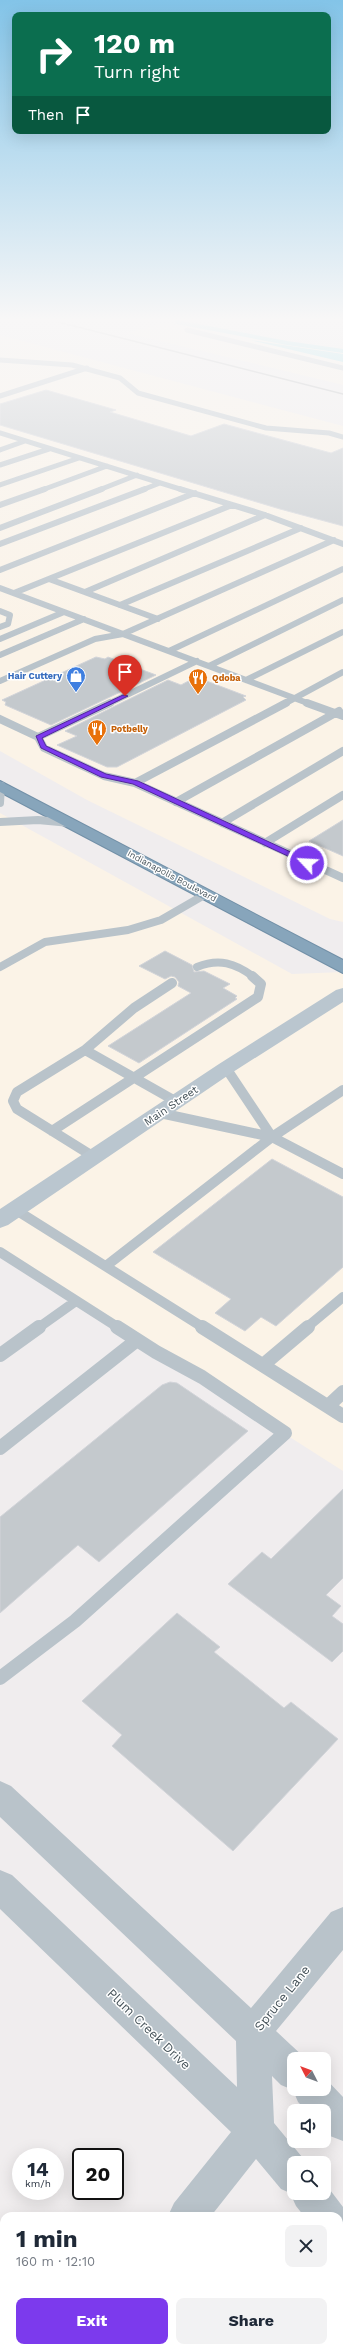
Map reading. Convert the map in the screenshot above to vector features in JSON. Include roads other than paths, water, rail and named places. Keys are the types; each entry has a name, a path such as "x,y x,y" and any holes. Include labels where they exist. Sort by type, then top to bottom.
{"highway":[{"name":"Indianapolis Boulevard","path":"1,786 343,967"}],"street":[{"name":"Main Street","path":"8,1215 226,1068 343,994"},
{"path":"0,1796 287,2065"},
{"name":"Plum Creek Drive","path":"0,1886 256,2130 287,2168"},
{"name":"Spruce Lane","path":"256,2130 253,2032 343,1924"},
{"path":"318,2096 343,2123"},
{"path":"190,2212 256,2130"},
{"path":"315,2200 325,2212"}],"lane":[{"path":"313,432 329,433 343,437"},
{"path":"0,433 265,515 343,544"},
{"path":"0,450 25,441"},
{"path":"0,465 49,449"},
{"path":"0,485 79,458"},
{"path":"0,505 107,466"},
{"path":"0,528 137,475"},
{"path":"0,544 160,483"},
{"path":"0,570 195,493"},
{"path":"14,593 232,505"},
{"path":"85,592 265,515"},
{"path":"120,605 301,528"},
{"path":"0,681 94,639 123,634 334,540"},
{"path":"169,651 343,569"},
{"path":"49,579 158,618"},
{"path":"0,588 295,698 341,713"},
{"path":"209,666 343,600"},
{"path":"0,611 10,615 8,624 0,627"},
{"path":"0,639 64,612"},
{"path":"0,655 84,619"},
{"path":"246,680 343,632"},
{"path":"38,737 197,661"},
{"path":"135,783 343,672"},
{"path":"176,802 341,713"},
{"path":"0,719 38,737 44,748 104,776 135,783 343,878"},
{"path":"222,823 343,751"},
{"path":"0,803 1,786"},
{"path":"265,843 343,795"},
{"path":"0,822 38,820 70,823"},
{"path":"0,967 46,942 128,930 161,920 206,894"},
{"path":"52,1131 258,997 261,984 245,969 224,961 208,961 197,967"},
{"path":"94,1157 17,1109 13,1101 17,1092 85,1050 134,1008 172,983"},
{"path":"85,1050 134,1077 168,1107 272,1137 343,1174"},
{"path":"226,1068 272,1137"},
{"path":"106,1266 272,1137 343,1090"},
{"path":"8,1215 106,1266 343,1416"},
{"path":"0,1252 137,1340 202,1377 285,1432 75,1621 0,1678"},
{"path":"263,1365 343,1297"},
{"path":"0,1355 76,1301"},
{"path":"0,1448 137,1340"},
{"path":"328,1406 343,1392"}],"place":[{"name":"Hair Cuttery","path":"76,693"},
{"name":"Qdoba","path":"198,695"},
{"name":"Potbelly","path":"97,746"}]}
